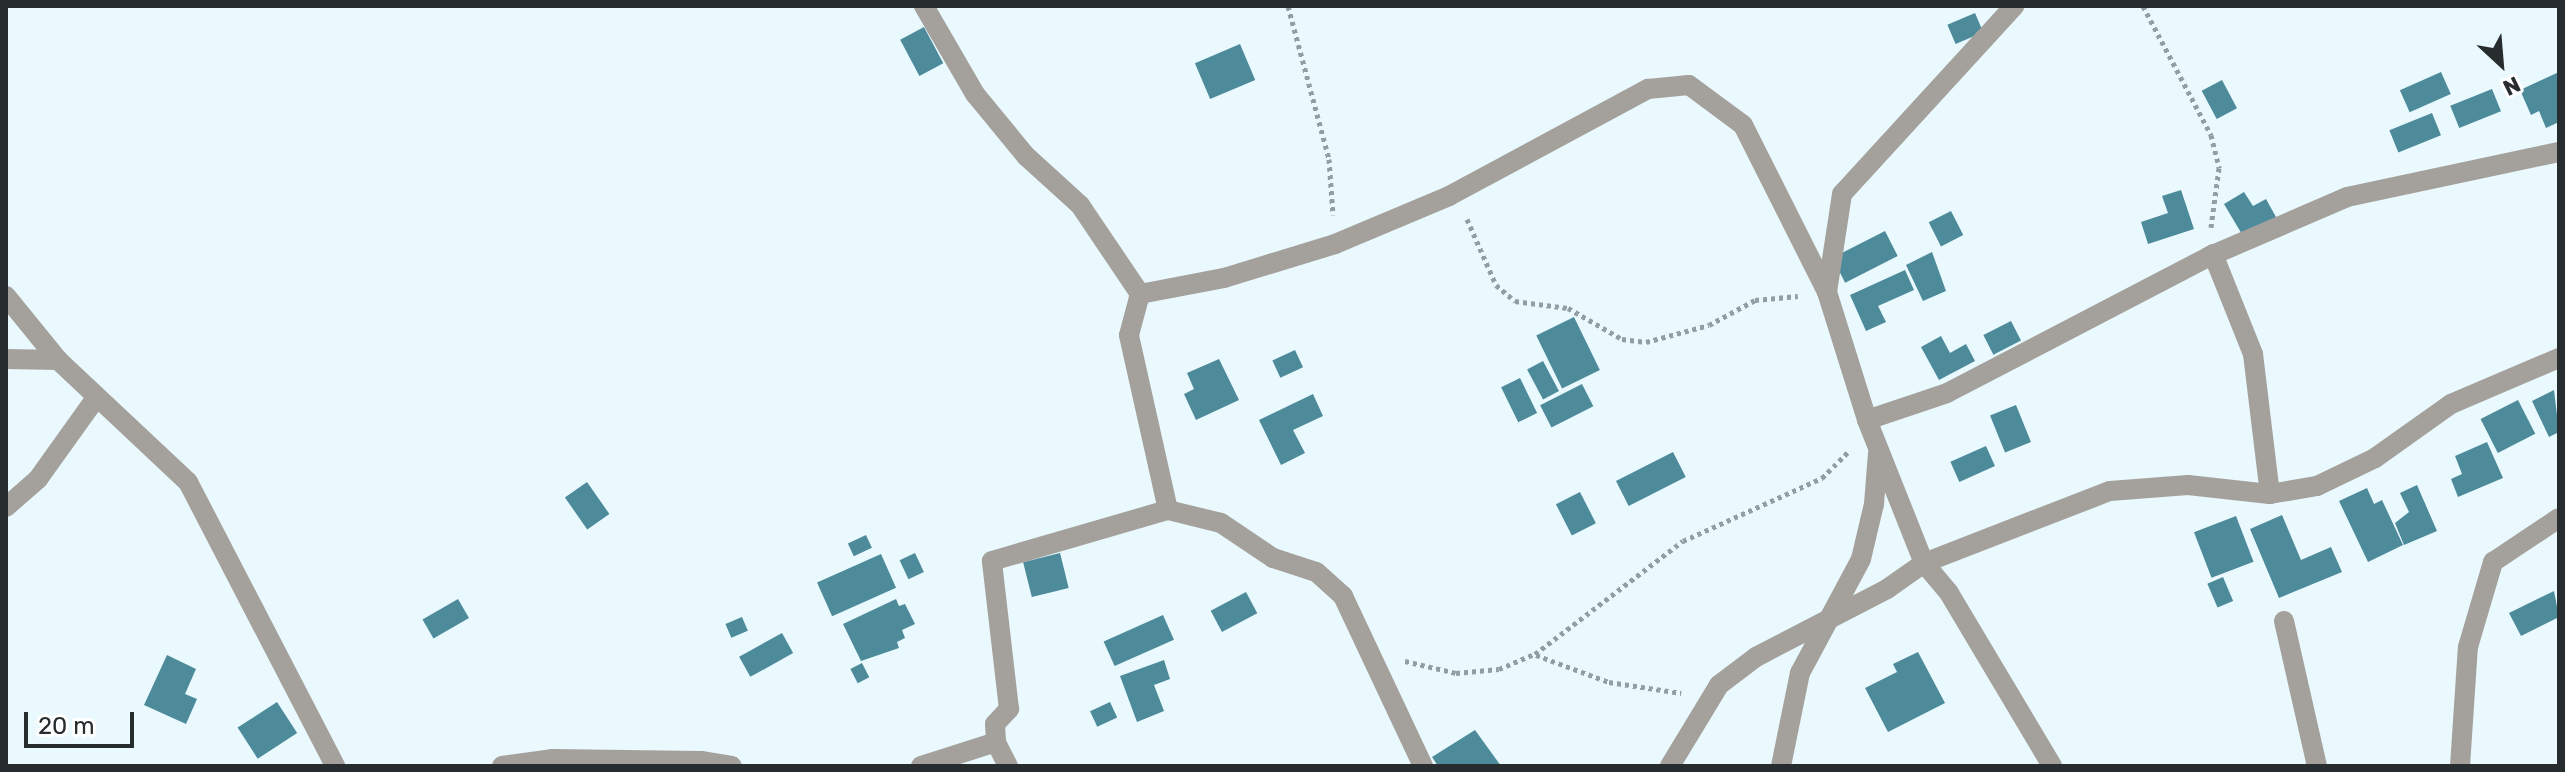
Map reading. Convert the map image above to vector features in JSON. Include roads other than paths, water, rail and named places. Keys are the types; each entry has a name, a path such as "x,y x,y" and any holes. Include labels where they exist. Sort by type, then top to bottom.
{"street":[{"path":"924,6 975,94 1026,156 1080,205 1140,294 1129,335 1168,510"},
{"path":"1827,292 1842,194 2014,6"},
{"path":"1140,294 1224,278 1335,244 1449,196 1648,89 1689,85 1743,125 1827,292 1873,434 1924,563 1949,593 2052,766"},
{"path":"1873,434 2210,255 2347,197 2559,152"},
{"path":"2210,255 2253,354 2270,494"},
{"path":"6,296 58,360 188,482 335,766"},
{"path":"1670,766 1719,685 1756,657 1887,589 1924,563 2110,491 2188,485 2270,494 2317,486 2346,472 2451,404 2559,358"},
{"path":"6,359 58,360"},
{"path":"6,507 38,479 96,398"},
{"path":"1781,766 1800,673 1861,559 1874,504 1873,434"},
{"path":"1008,766 996,742 995,724 1009,709 992,561 1168,510 1221,523 1273,558 1316,572 1343,596 1423,766"},
{"path":"2460,766 2468,647 2493,562 2559,518"},
{"path":"2284,621 2317,766"},
{"path":"921,766 996,742"},
{"path":"502,766 552,759 701,761 732,766"}]}
